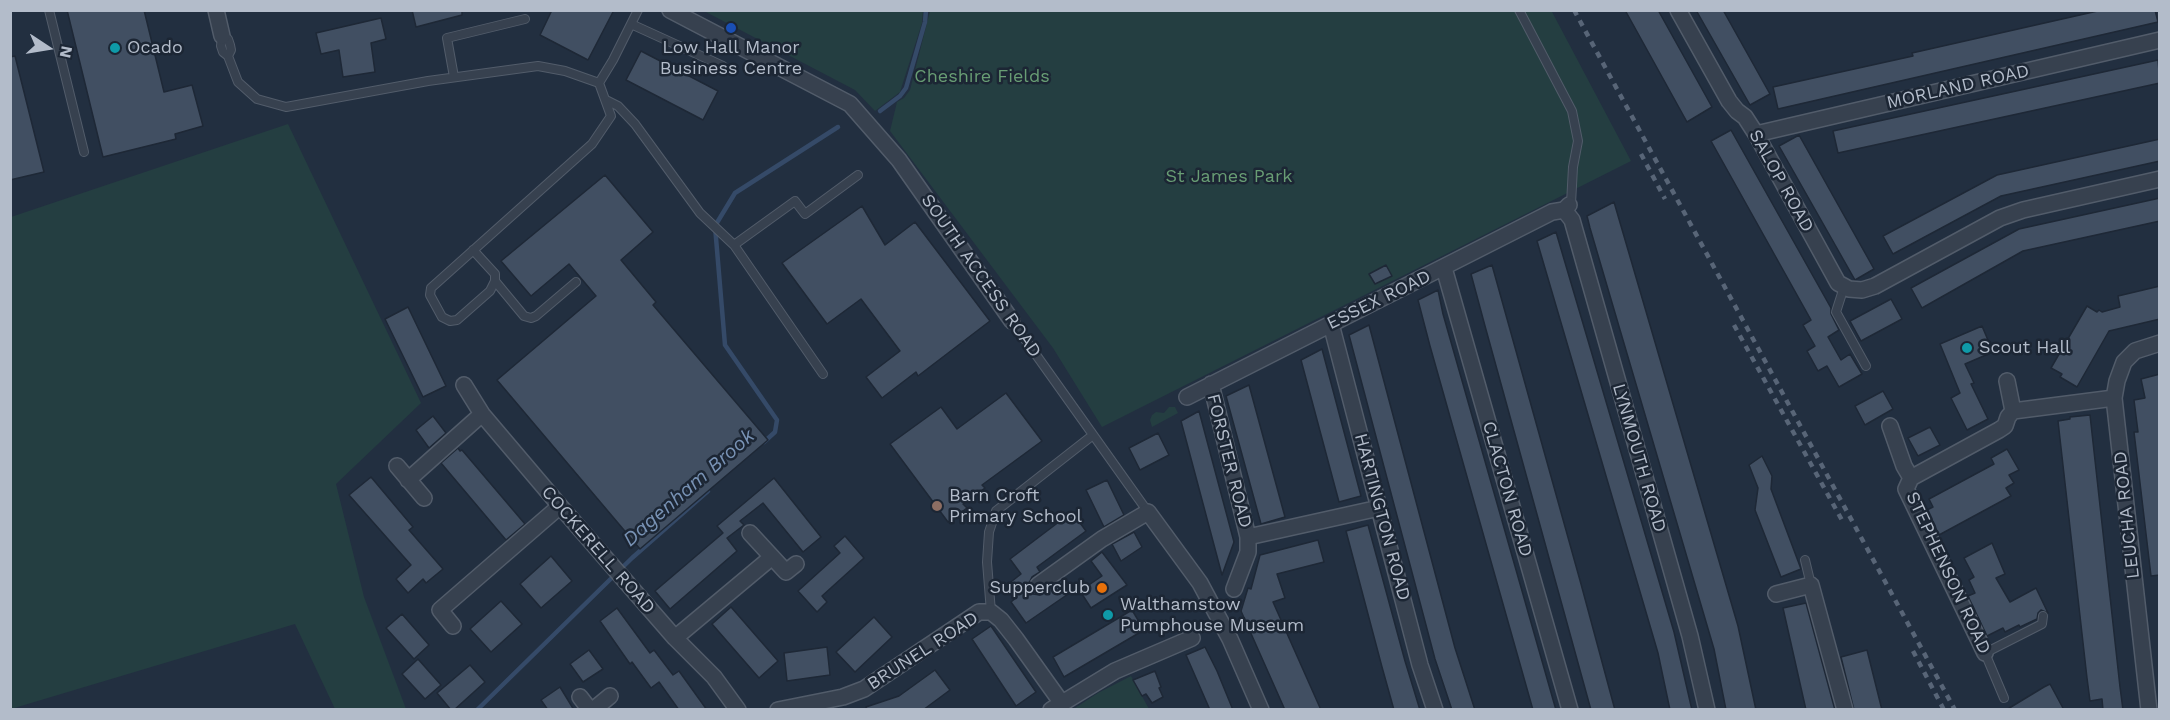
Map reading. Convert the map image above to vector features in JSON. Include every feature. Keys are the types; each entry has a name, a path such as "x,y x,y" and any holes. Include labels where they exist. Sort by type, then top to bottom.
{"street":[{"path":"216,10 222,36"},
{"name":"SOUTH ACCESS ROAD","path":"670,10 850,104 899,160 1012,321"},
{"name":"SALOP ROAD","path":"1678,10 1729,101 1745,117 1756,134 1838,283 1846,288"},
{"name":"MORLAND ROAD","path":"1756,134 2160,40"},
{"path":"1846,288 1862,290 1875,286 2000,218 2160,179"},
{"name":"ESSEX ROAD","path":"1187,397 1552,212 1567,207"},
{"name":"LYNMOUTH ROAD","path":"1567,207 1690,636 1707,710"},
{"name":"CLACTON ROAD","path":"1444,268 1570,710"},
{"name":"HARTINGTON ROAD","path":"1331,324 1420,665 1435,710"},
{"name":"LEUCHA ROAD","path":"2149,710 2114,398 2124,362 2135,351 2160,343"},
{"path":"2007,381 2013,411 2114,398"},
{"name":"FORSTER ROAD","path":"1211,384 1248,537 1248,552 1234,589"},
{"name":"COCKERELL ROAD","path":"464,385 482,414 675,638 714,677 738,710"},
{"name":"STEPHENSON ROAD","path":"1985,653 1906,489 1911,478 2005,426 2013,411"},
{"path":"408,480 482,414"},
{"name":"STEPHENSON ROAD","path":"1890,426 1904,466 1911,478"},
{"path":"397,466 424,498"},
{"path":"453,626 440,610 560,506"},
{"name":"FORSTER ROAD","path":"1248,537 1379,508"},
{"path":"1038,585 1102,539 1148,512"},
{"name":"SOUTH ACCESS ROAD","path":"1148,512 1200,583 1230,639 1261,710"},
{"path":"750,533 786,572 796,564"},
{"path":"675,638 772,557"},
{"path":"1776,594 1811,585 1845,710"},
{"name":"BRUNEL ROAD","path":"778,710 843,697 864,689 979,612 991,612 1011,633 1056,706"},
{"path":"1056,706 1114,671 1192,638"},
{"path":"580,697 591,710 610,696"}],"lane":[{"path":"49,10 84,152"},
{"path":"473,250 495,274 495,281 490,291 457,321 450,321 442,317 430,295 431,288 473,250 592,144 611,116 600,82 638,10"},
{"path":"1519,10 1572,111 1578,141 1567,207"},
{"path":"454,77 447,38 525,20"},
{"path":"632,24 723,66"},
{"path":"222,36 228,39 231,50 228,56 238,82 257,99 286,107 454,77 538,66 565,71 600,82"},
{"path":"606,100 618,106 635,124 700,213 734,245 823,374"},
{"path":"734,245 795,201 805,214 858,175"},
{"path":"495,281 525,316 531,318 576,282"},
{"path":"1846,288 1836,312 1866,366"},
{"name":"SOUTH ACCESS ROAD","path":"1012,321 1148,512"},
{"path":"991,612 987,561 989,532 996,511 1093,435"},
{"path":"1805,560 1811,585"},
{"path":"1985,653 2042,624 2043,616"},
{"name":"STEPHENSON ROAD","path":"1985,653 2004,698"}],"green space":[{"path":"923,10 922,23 900,92 875,111 855,90 704,11"},
{"name":"St James Park","path":"1551,10 1631,161 1102,427 1053,348 890,131 897,102 904,98 910,90 930,11"},
{"path":"288,124 421,403 336,484 364,597 406,709 335,709 295,624 11,709 11,217"},
{"path":"1169,407 1175,407 1178,413 1152,427 1150,420 1152,415 1156,412 1164,413"},
{"path":"1131,676 1149,709 1072,710 1098,693"}],"building":[{"name":"Ocado","path":"67,10 144,10 164,92 192,85 203,126 175,134 176,139 103,157"},
{"path":"412,10 462,10 462,15 416,27"},
{"path":"552,10 614,10 588,60 540,35"},
{"path":"1625,10 1658,10 1712,107 1687,122"},
{"path":"1696,10 1723,10 1770,94 1750,105"},
{"path":"2102,10 2155,10 2158,22 1778,109 1773,87"},
{"path":"381,18 386,39 371,43 375,72 343,77 339,50 321,54 316,33"},
{"path":"641,51 718,91 703,120 626,80"},
{"path":"15,56 44,172 10,180 10,57"},
{"path":"2158,60 2160,83 1838,153 1833,131"},
{"path":"1731,130 1831,308 1831,314 1839,330 1828,337 1841,360 1850,354 1862,374 1839,387 1827,366 1818,371 1807,351 1815,346 1803,325 1811,320 1711,141"},
{"path":"1799,135 1874,269 1855,280 1779,146"},
{"path":"2160,139 2160,161 2001,196 1893,254 1883,236 1997,175"},
{"path":"605,175 653,232 621,260 656,302 653,305 768,440 640,549 497,380 596,296 569,264 531,296 501,261"},
{"path":"2160,198 2160,221 2023,251 1922,308 1911,288 2019,229"},
{"path":"1614,202 1738,626 1756,710 1726,710 1714,649 1590,228 1587,216"},
{"path":"862,206 885,245 915,222 990,321 918,376 916,372 882,398 866,377 900,351 861,299 827,324 782,263"},
{"path":"1556,232 1674,632 1692,710 1670,710 1658,653 1537,241"},
{"path":"1386,265 1392,276 1375,284 1369,274"},
{"path":"1492,265 1615,710 1591,710 1471,274"},
{"path":"2160,286 2160,319 2109,331 2077,387 2060,377 2062,374 2051,368 2087,306 2097,312 2099,310 2102,312 2120,307 2118,296"},
{"path":"1438,290 1556,710 1533,710 1430,346 1418,300"},
{"path":"1891,299 1902,319 1861,341 1850,321"},
{"path":"408,307 446,386 423,397 385,319"},
{"path":"1369,325 1455,648 1475,710 1452,710 1435,659 1349,335"},
{"path":"1982,326 1993,352 1965,364 1974,383 1971,384 1988,419 1967,430 1951,398 1960,393 1940,344"},
{"path":"1322,349 1361,496 1339,502 1301,360"},
{"path":"2160,374 2160,575 2151,576 2134,432 2138,432 2134,400 2145,398 2141,379"},
{"path":"1249,385 1285,517 1261,524 1226,396"},
{"path":"1883,391 1893,409 1865,425 1855,406"},
{"path":"1006,393 1042,441 982,485 985,488 963,504 967,508 948,522 890,444 941,407 957,429"},
{"path":"1199,411 1234,542 1222,575 1181,421"},
{"path":"2090,415 2123,710 2103,710 2102,699 2090,701 2058,421"},
{"path":"433,416 446,433 429,448 416,430"},
{"path":"1930,427 1940,445 1918,456 1908,438"},
{"path":"1158,433 1169,455 1140,470 1129,448"},
{"path":"458,448 525,524 506,540 441,463"},
{"path":"2007,449 2019,470 2009,475 2014,483 2006,488 2011,496 1939,535 1927,510 1933,507 1929,499 1994,464 1991,458"},
{"path":"1762,456 1772,476 1771,489 1801,569 1781,577 1755,510 1758,488 1749,465"},
{"path":"371,477 413,527 409,530 443,569 426,583 423,579 408,593 396,579 411,565 349,495"},
{"path":"774,478 821,537 803,552 763,503 740,521 744,525 727,538 737,551 670,609 655,591 723,533 717,526"},
{"path":"1107,480 1124,515 1104,527 1086,490"},
{"path":"1072,512 1086,531 1037,567 1040,572 1032,577 1028,585 1033,594 1040,595 1062,580 1071,592 1026,623 1011,602 1017,597 1007,585 1021,574 1010,559"},
{"path":"1368,525 1420,710 1394,710 1346,531"},
{"path":"1134,532 1142,547 1121,561 1112,544"},
{"path":"845,536 864,558 822,596 827,602 817,612 798,591 840,553 834,546"},
{"path":"1318,540 1324,562 1277,574 1285,598 1273,602 1321,710 1285,710 1241,611 1248,588 1251,589 1260,555"},
{"path":"1992,543 2005,574 1996,578 2010,602 2036,588 2048,613 2041,610 2037,619 2005,632 2003,628 1987,636 1968,596 1975,593 1969,580 1974,577 1964,558"},
{"path":"1102,552 1127,585 1091,608 1080,591 1102,576 1091,561"},
{"path":"551,556 572,581 541,608 520,584"},
{"path":"501,601 522,624 491,652 470,629"},
{"path":"1806,603 1835,710 1806,710 1783,608"},
{"path":"731,607 778,661 759,678 712,624"},
{"path":"617,608 650,653 654,650 673,675 679,671 707,710 679,710 659,682 651,688 632,662 630,664 600,621"},
{"path":"1132,610 1144,630 1064,677 1053,657"},
{"path":"402,614 429,645 414,659 386,628"},
{"path":"874,617 892,637 855,672 836,652"},
{"path":"991,626 1036,692 1016,706 972,639"},
{"path":"827,647 830,675 787,681 784,653"},
{"path":"1205,647 1233,710 1210,710 1186,655"},
{"path":"589,650 603,669 583,682 570,664"},
{"path":"1867,650 1882,710 1854,710 1841,657"},
{"path":"418,659 441,685 425,699 402,674"},
{"path":"470,665 485,682 454,710 451,710 437,693"},
{"path":"935,670 950,690 923,710 867,710 866,707 899,696"},
{"path":"1155,671 1163,697 1152,703 1146,694 1142,696 1133,680"},
{"path":"2050,684 2064,710 2006,710 2044,687"},
{"path":"560,687 574,710 548,710 541,700"}],"waterway":[{"name":"Dagenham Brook","path":"880,111 900,96 906,88 925,22 926,10"},
{"name":"Dagenham Brook","path":"764,442 775,432 777,420 725,345 715,226 735,193 838,127"},
{"name":"Dagenham Brook","path":"477,710 632,558 708,491"}],"railway":[{"path":"1574,10 1955,710"},
{"path":"1641,154 1665,199"},
{"path":"1734,325 1843,522"},
{"path":"1913,651 1944,710"}],"place":[{"name":"Low Hall Manor Business Centre","path":"731,28"},
{"name":"Ocado","path":"115,48"},
{"name":"Scout Hall","path":"1967,348"},
{"name":"Barn Croft Primary School","path":"937,506"},
{"name":"Supperclub","path":"1102,588"},
{"name":"Walthamstow Pumphouse Museum","path":"1108,615"}],"park label":[{"name":"Cheshire Fields","path":"982,77"}]}
